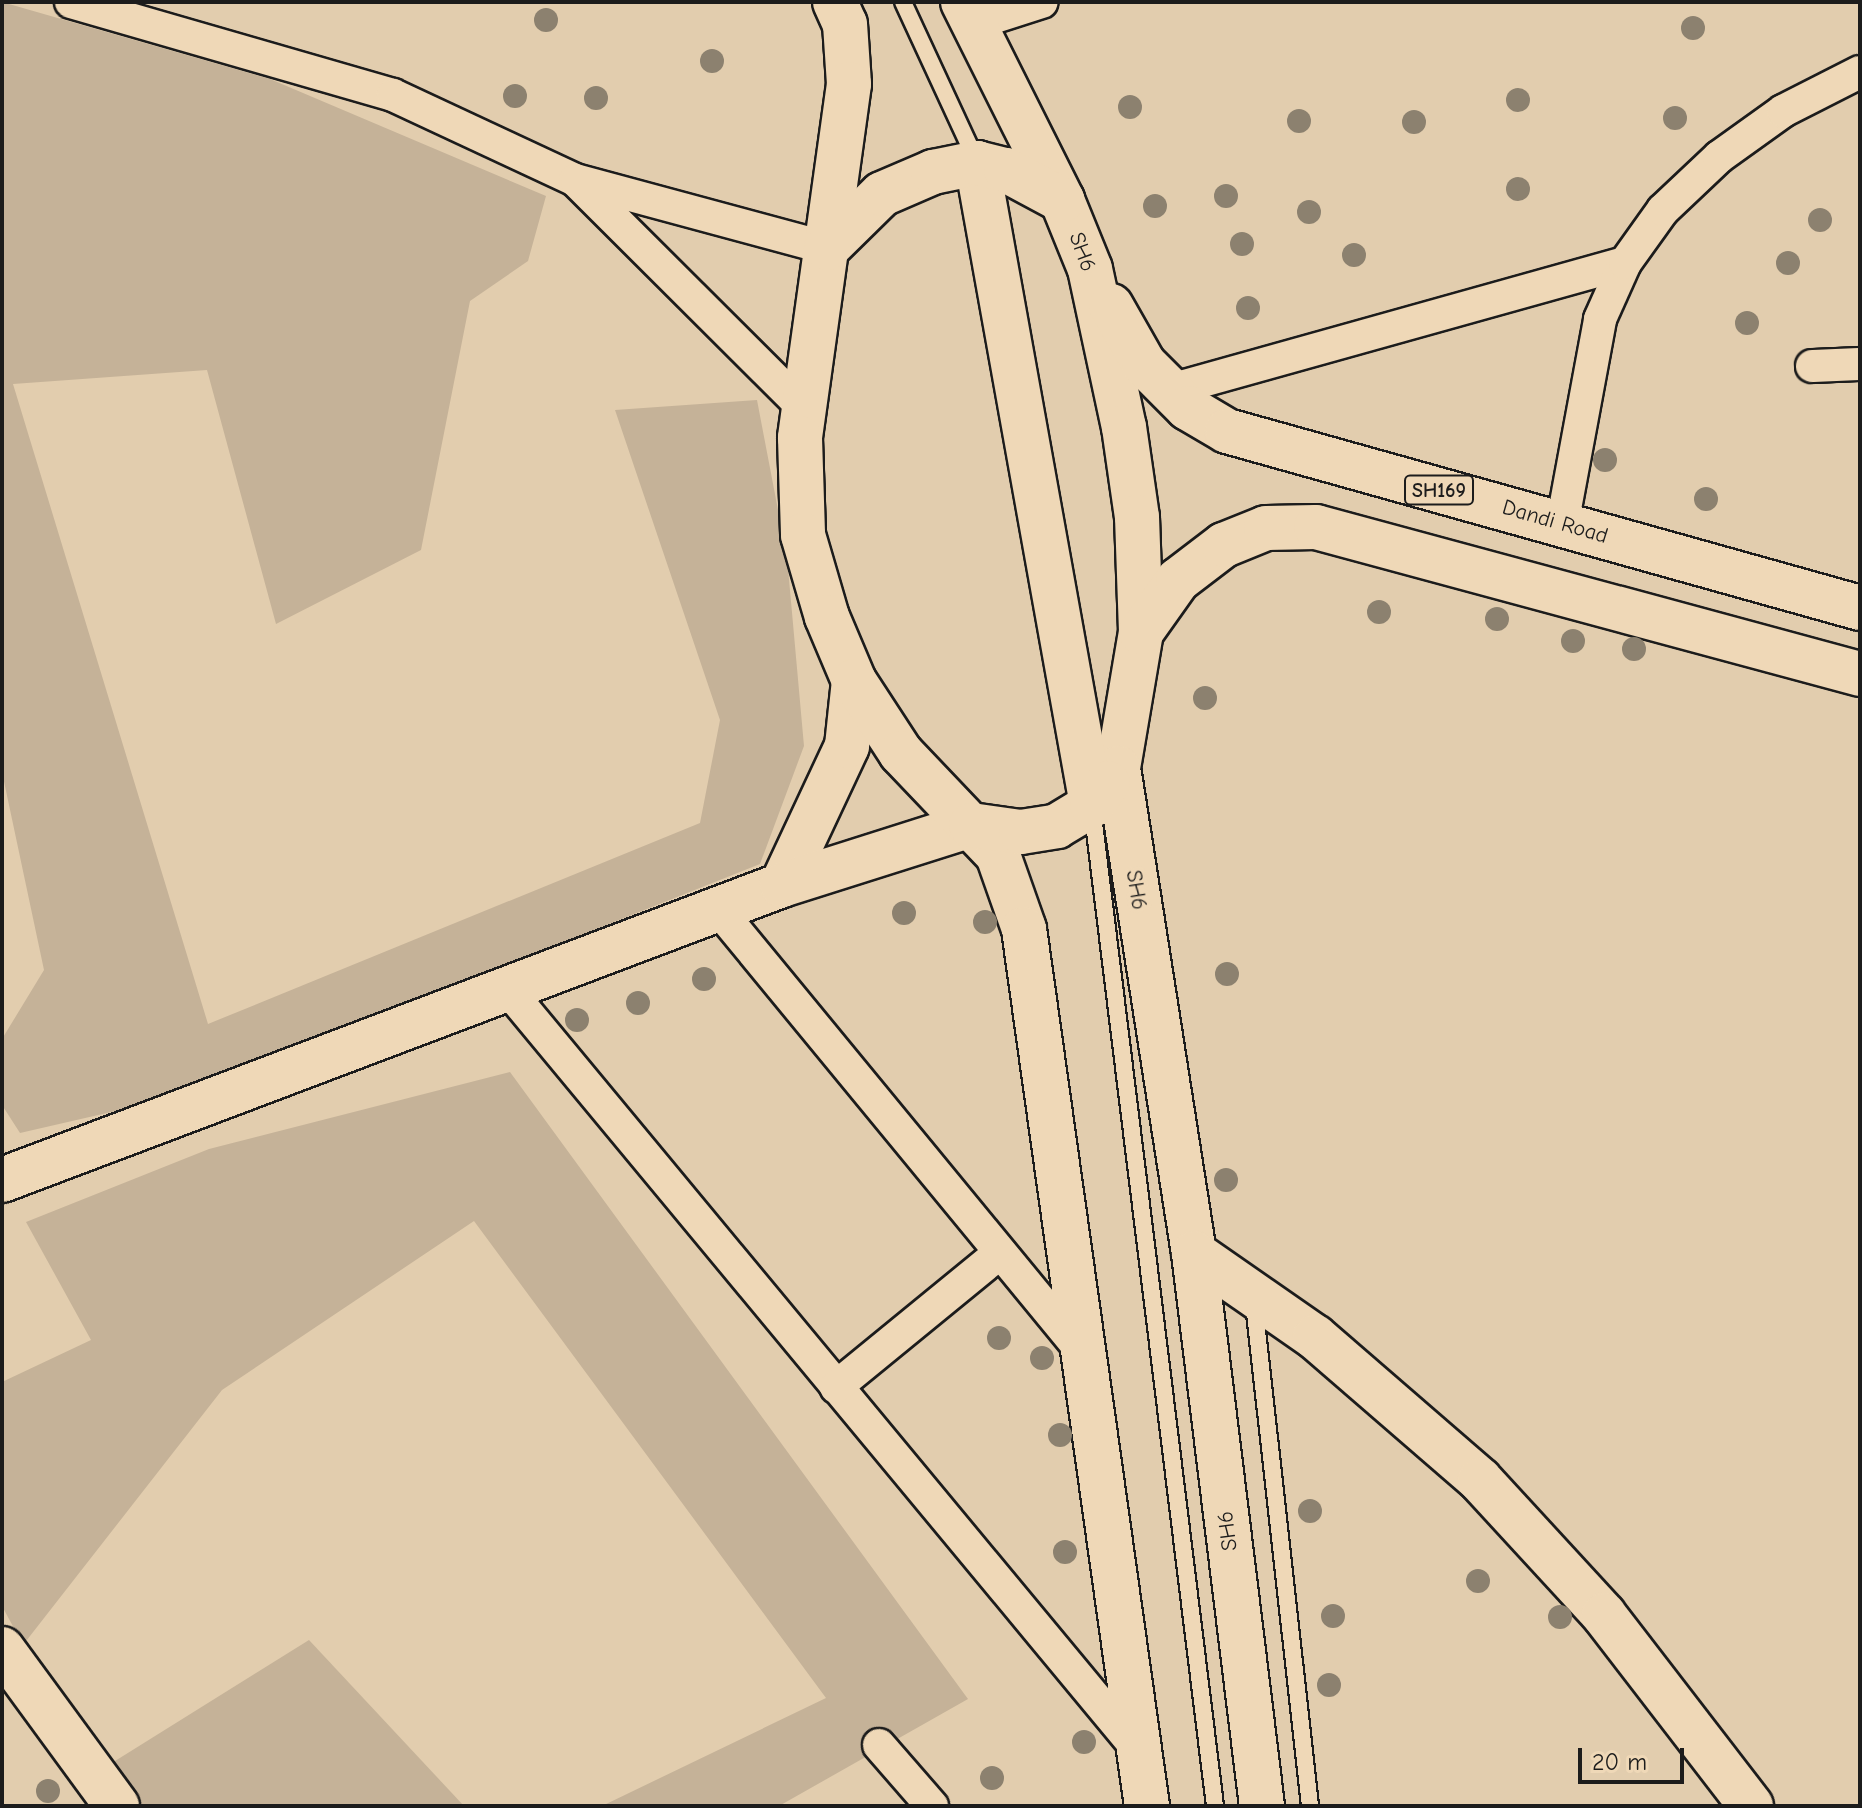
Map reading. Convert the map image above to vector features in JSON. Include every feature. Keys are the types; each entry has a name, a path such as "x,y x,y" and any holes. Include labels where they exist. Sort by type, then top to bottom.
{"main road":[{"path":"835,2 845,24 849,84 800,438 803,535 827,617 854,681 901,753 985,840 1024,929 1147,1806"},
{"name":"SH6","path":"968,13 1062,200 1090,269 1135,502 1141,632 1118,768 1194,1253 1262,1806"},
{"path":"827,248 882,194 933,172 977,163 1006,170 1062,200"},
{"path":"977,163 1092,805"},
{"name":"Dandi Road","path":"1090,269 1144,364 1188,408 1227,431 1860,608"},
{"path":"1141,632 1178,580 1224,545 1266,528 1316,527 1860,674"},
{"path":"782,885 847,746 854,681"},
{"path":"2,1180 509,991 782,885 1057,826 1092,805 1118,768"},
{"path":"1194,1253 1315,1337 1480,1480 1604,1615 1751,1806"},
{"path":"2,1649 117,1806"}],"street":[{"path":"71,2 393,95 575,180 827,248"},
{"path":"968,13 1042,2"},
{"path":"1562,525 1600,319 1625,263 1663,210 1719,157 1783,111 1860,72"},
{"path":"575,180 804,408"},
{"path":"1170,390 1625,263"},
{"path":"1812,366 1860,364"},
{"path":"718,909 1085,1355"},
{"path":"509,991 1141,1753"},
{"path":"836,1387 1000,1253"},
{"path":"879,1745 932,1806"}],"lane":[{"path":"903,2 977,163"},
{"path":"1092,805 1215,1806"},
{"path":"1253,1295 1310,1806"}],"shaded area":[{"path":"2,2 270,79 546,196 528,261 470,301 421,550 276,624 207,370 13,384 208,1024 700,823 720,720 615,410 757,400 787,557 804,746 760,864 172,1098 20,1133 2,1105 2,1039 44,970 2,772"},
{"path":"510,1072 968,1699 779,1806 602,1806 826,1698 474,1221 222,1390 23,1645 2,1606 2,1382 91,1340 26,1222 209,1149"},
{"path":"309,1640 464,1806 141,1806 107,1766"}]}
